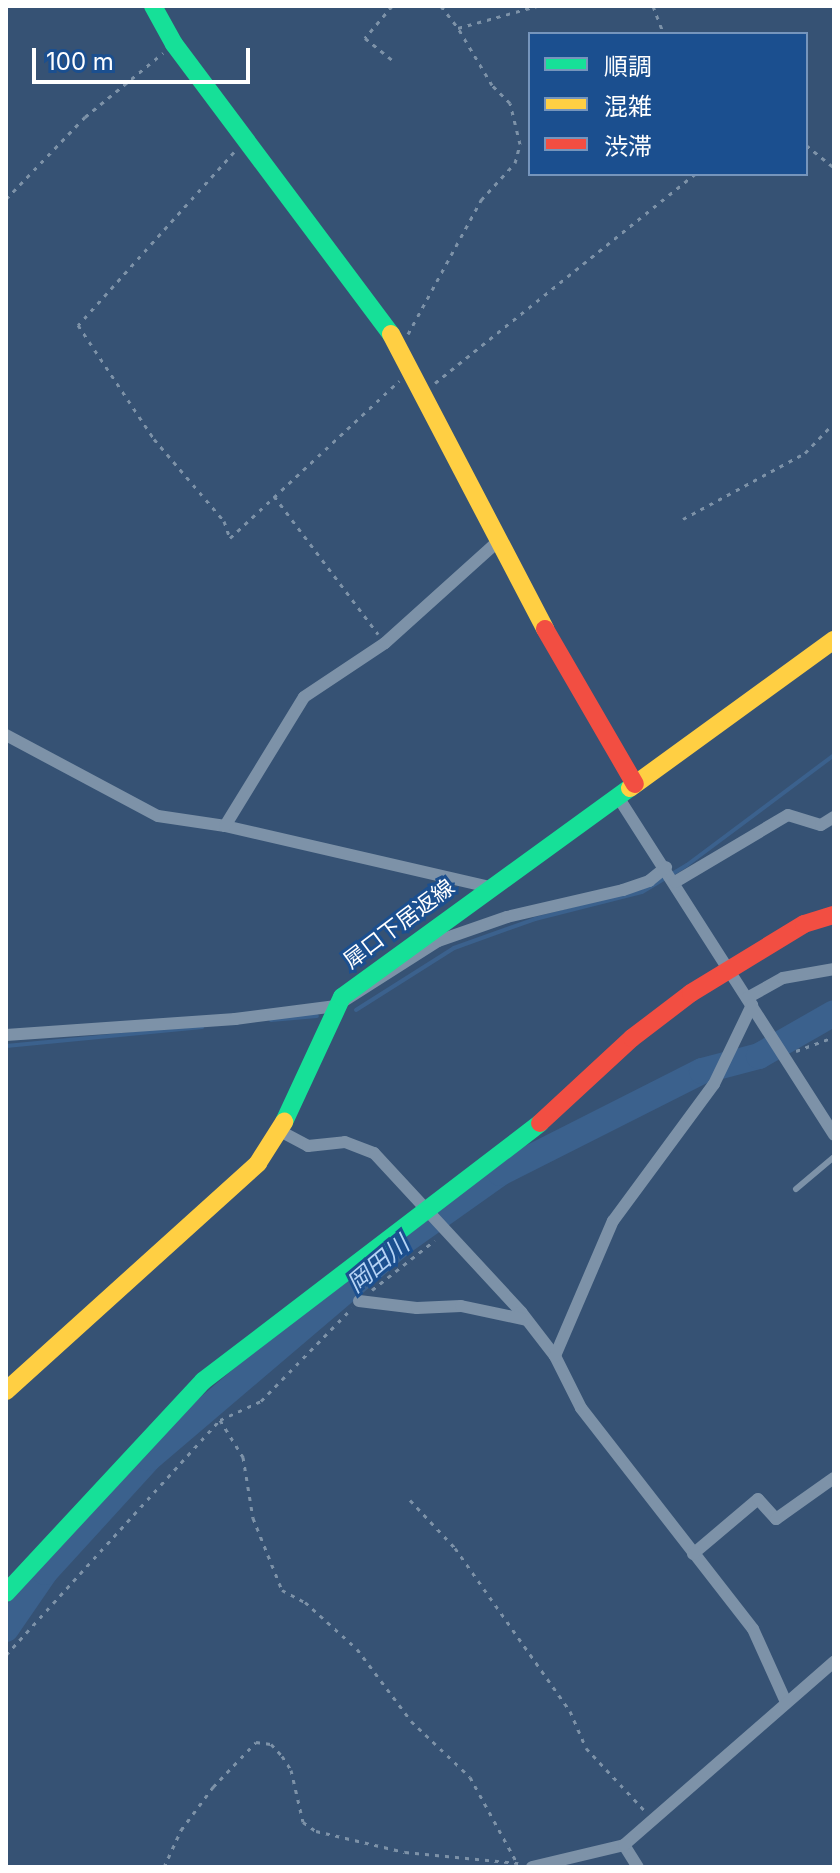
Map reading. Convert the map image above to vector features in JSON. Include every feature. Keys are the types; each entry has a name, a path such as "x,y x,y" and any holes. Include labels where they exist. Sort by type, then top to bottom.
{"street":[{"path":"153,6 174,44 381,315 497,542 589,712 635,784"},
{"path":"225,826 304,697 385,643 497,542"},
{"name":"犀口下居返線","path":"6,1391 258,1163 280,1131 336,1006 391,957 834,640"},
{"path":"6,735 158,816 225,826 490,887"},
{"path":"618,797 666,867 726,968 834,1135"},
{"path":"675,882 788,815 821,825 834,817"},
{"path":"6,1035 235,1019 336,1006 438,941 507,917 623,890 649,881 666,867"},
{"path":"6,1593 79,1509 203,1381 426,1212 466,1175 551,1115 632,1038 726,968 804,924 834,915"},
{"path":"555,1356 613,1221 714,1084 733,1048 749,1002 783,978 834,969"},
{"path":"280,1131 308,1146 345,1142 374,1153 527,1320 555,1356 581,1408 753,1629 786,1702"},
{"path":"359,1301 417,1308 461,1306 527,1320"},
{"path":"693,1554 758,1499 776,1519 834,1478"},
{"path":"532,1867 624,1845 834,1662"},
{"path":"624,1845 638,1867"}],"lane":[{"path":"796,1189 834,1157"}],"path":[{"path":"392,6 365,38 393,61"},
{"path":"398,345 414,326 481,200 515,163 520,144 510,103 492,85 441,6"},
{"path":"458,28 537,6"},
{"path":"653,6 663,32"},
{"path":"6,199 85,117 174,44"},
{"path":"245,140 78,325 154,439 224,521 230,538 410,370"},
{"path":"808,147 834,168"},
{"path":"422,392 475,355 512,319 581,270 693,176"},
{"path":"683,519 805,453 834,423"},
{"path":"274,495 385,643"},
{"path":"783,1056 834,1037"},
{"path":"6,1655 220,1420 261,1401 359,1301 443,1231"},
{"path":"220,1420 243,1457 253,1518 282,1590 305,1602 357,1649 411,1721 470,1777 517,1863"},
{"path":"410,1500 464,1560 570,1711 586,1748 653,1819"},
{"path":"164,1867 181,1830 213,1787 256,1742 271,1744 282,1756 291,1770 303,1822 316,1831 444,1859 517,1863 532,1867"}],"waterway":[{"path":"356,1010 454,948 535,919 642,892 687,865 834,755"},
{"name":"岡田川","path":"6,1629 45,1572 149,1458 403,1242 500,1173 702,1071 759,1056 834,1013"},
{"path":"271,1020 317,1016"},
{"path":"6,1046 202,1027"}],"traffic: fast":[{"path":"153,6 174,44 391,334"},
{"path":"284,1122 342,997 630,788"},
{"path":"6,1593 203,1381 540,1123"}],"traffic: slow":[{"path":"391,334 545,629"},
{"path":"630,788 834,640"},
{"path":"6,1391 258,1163 284,1122"}],"traffic: jam":[{"path":"545,629 635,784"},
{"path":"540,1123 632,1038 691,993 804,924 834,915"}]}
